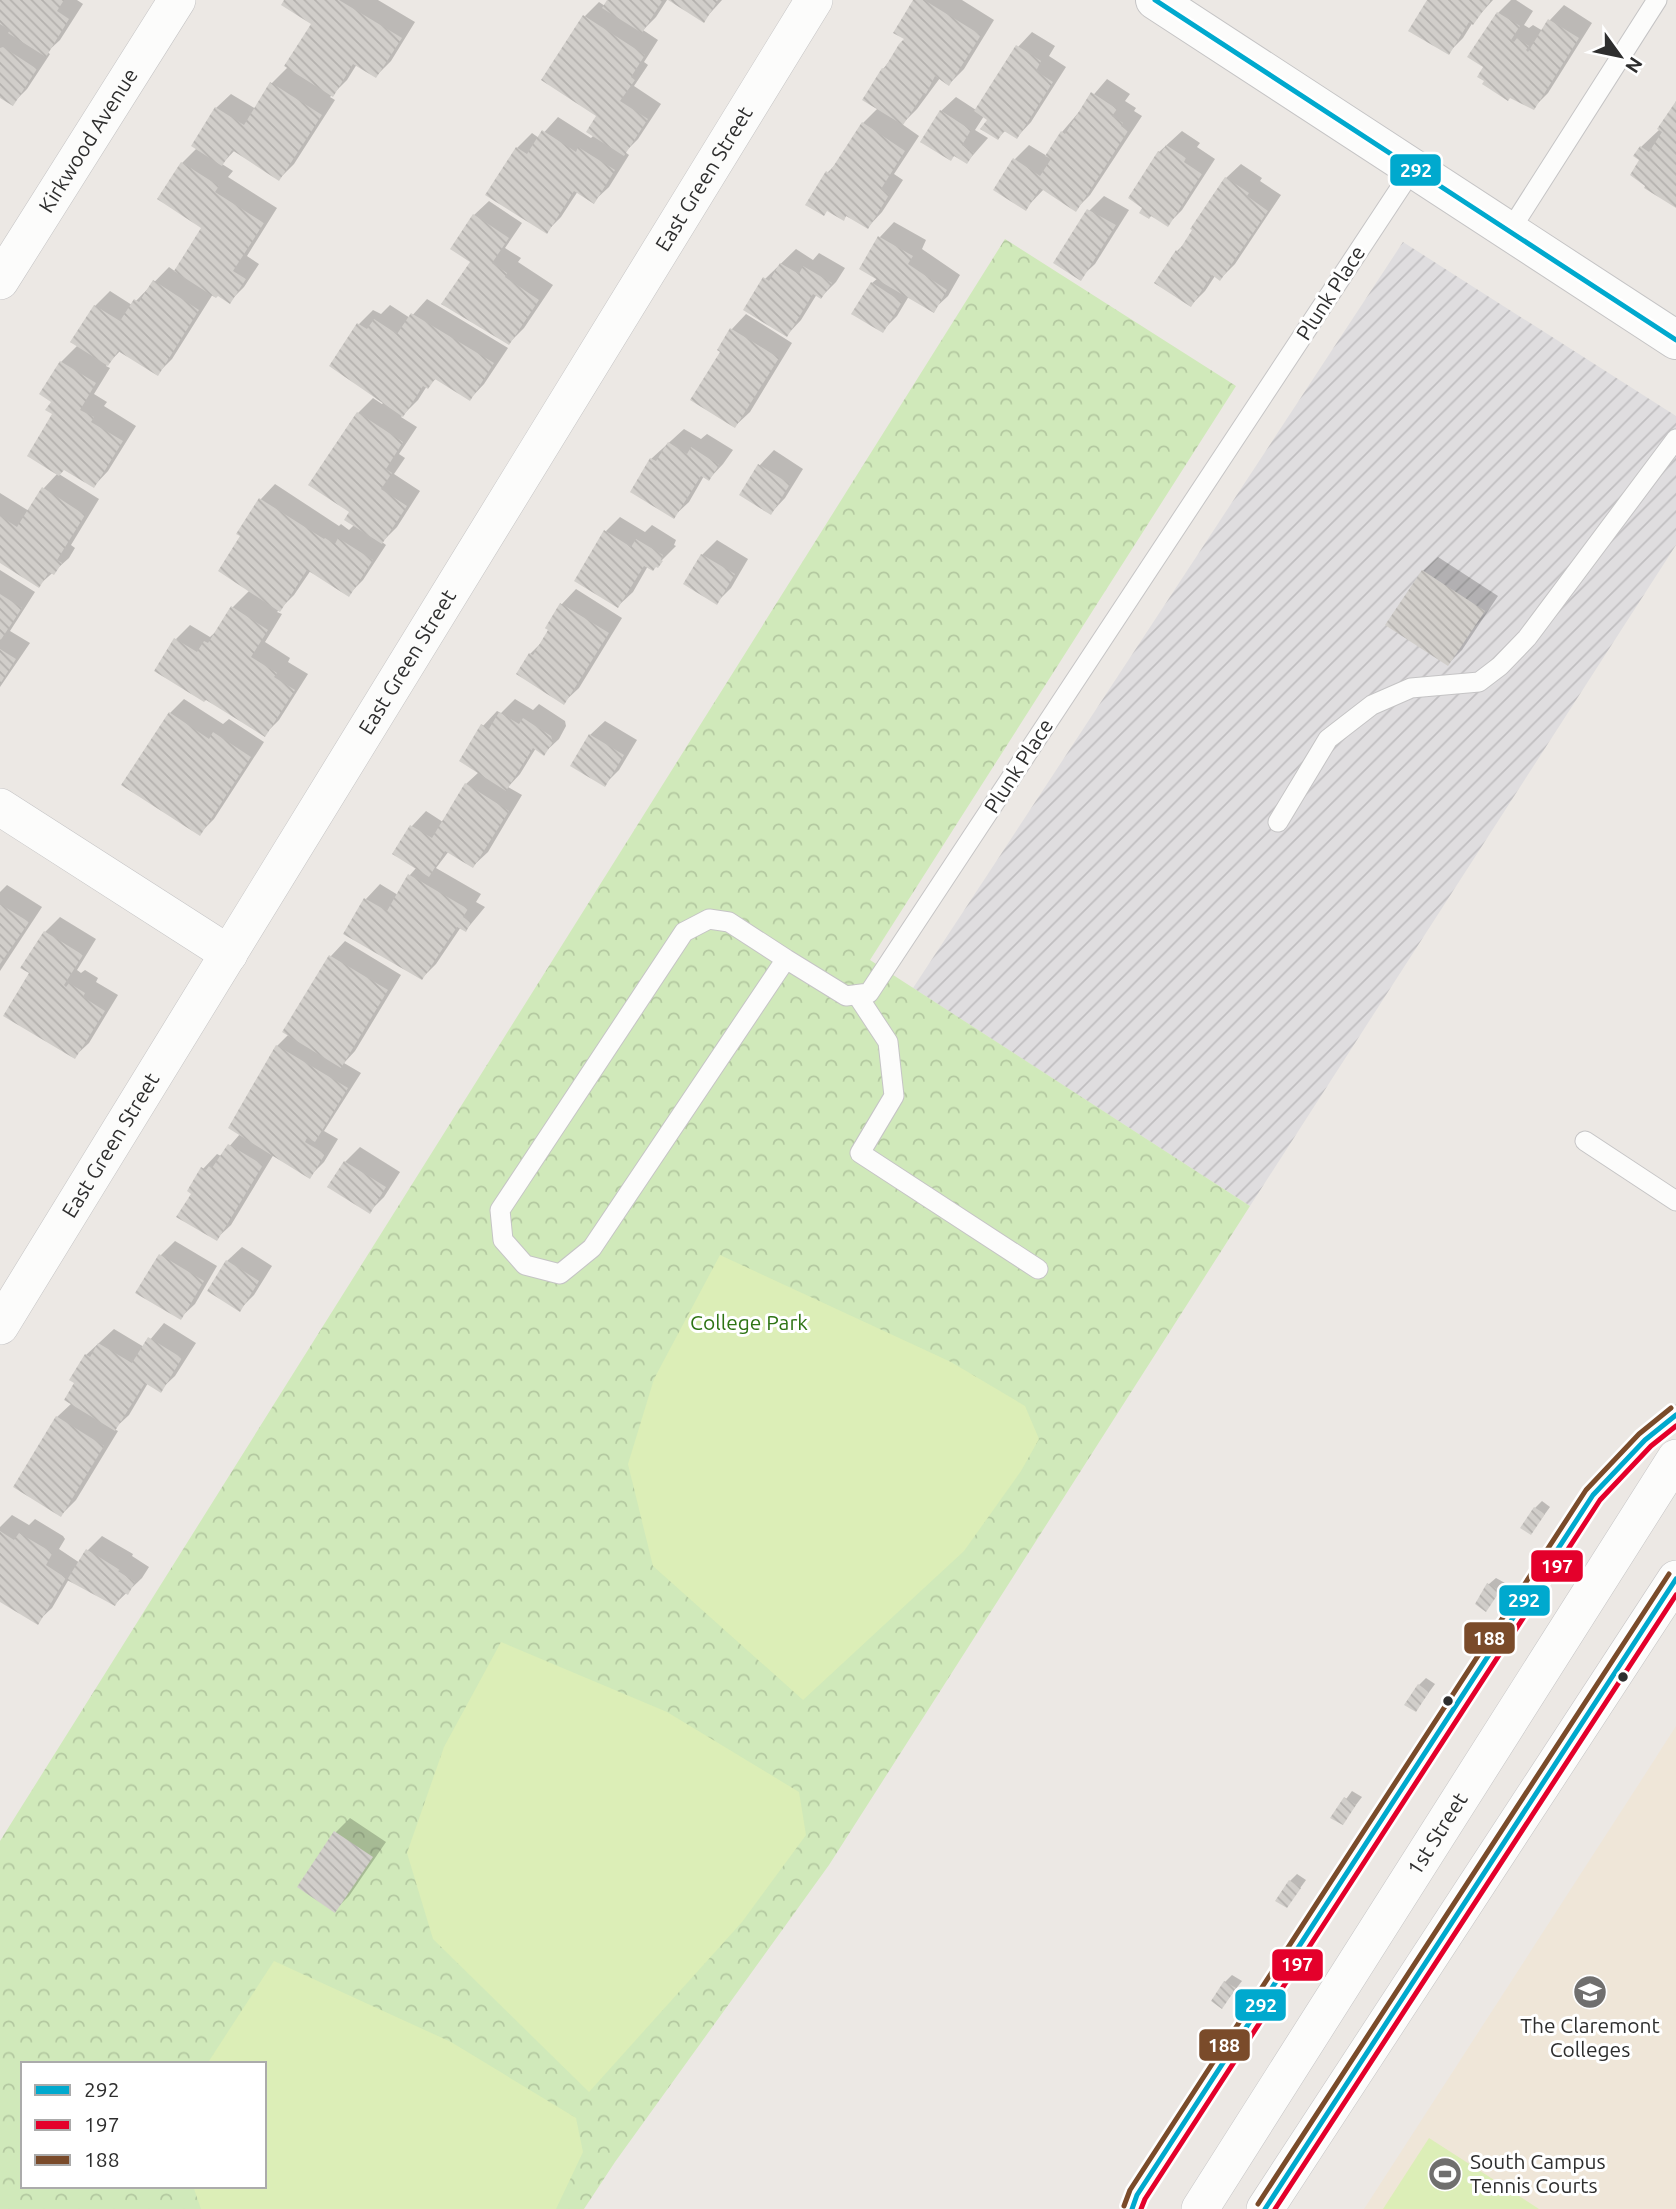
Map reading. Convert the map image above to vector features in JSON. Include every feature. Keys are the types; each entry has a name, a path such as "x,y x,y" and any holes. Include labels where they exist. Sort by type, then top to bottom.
{"street":[{"name":"Kirkwood Avenue","path":"0,282 177,0"},
{"name":"East Green Street","path":"0,1326 814,0"},
{"path":"1155,0 1676,340"},
{"path":"0,807 229,954"},
{"name":"1st Street","path":"1200,2209 1676,1458"},
{"path":"1265,2209 1676,1579"}],"lane":[{"path":"1508,232 1657,0"},
{"name":"Plunk Place","path":"857,995 869,993 1412,170"},
{"path":"1278,822 1328,739 1372,705 1411,688 1479,682 1500,666 1527,638 1676,439"},
{"path":"786,958 592,1248 560,1274 525,1265 503,1240 500,1210 684,932 709,919 729,922 786,958 846,996 857,995 888,1042 894,1096 860,1153 1038,1269"},
{"path":"1585,1141 1676,1200"},
{"path":"1132,2209 1137,2195 1593,1495 1645,1440 1676,1415"}],"shaded area":[{"path":"1403,242 1676,416 1676,545 1250,1206 913,988"},
{"name":"The Claremont Colleges","path":"1676,1726 1676,2209 1364,2209 1644,1776"}],"green space":[{"name":"College Park","path":"1005,239 1236,386 870,960 1250,1206 829,1865 584,2209 0,2209 0,1841"},
{"path":"720,1255 951,1362 1025,1406 1039,1439 1021,1471 964,1551 803,1700 653,1566 628,1464 654,1379"},
{"path":"501,1642 667,1712 799,1792 806,1835 742,1922 589,2092 433,1939 407,1853 444,1747"},
{"path":"274,1961 451,2042 576,2118 583,2152 556,2209 201,2209 194,2188 266,2188 266,2062 208,2062"},
{"name":"South Campus Tennis Courts","path":"1429,2138 1539,2209 1383,2209"}],"building":[{"path":"0,0 64,0 57,11 69,19 46,57 8,33 10,30 0,24"},
{"path":"284,0 339,0 402,38 376,78 353,64 333,97 284,66 311,24 281,5"},
{"path":"607,0 663,0 642,33 602,8"},
{"path":"668,0 718,0 704,23"},
{"path":"913,0 924,0 981,35 949,86 935,76 926,94 924,93 903,125 862,100 904,39 893,33"},
{"path":"1427,0 1491,0 1473,25 1469,22 1449,55 1408,31"},
{"path":"1497,12 1520,26 1511,40 1514,42 1517,38 1529,46 1526,50 1528,52 1548,19 1579,38 1534,110 1510,98 1508,101 1482,84 1484,81 1477,77 1483,67 1467,57"},
{"path":"583,15 645,55 631,77 635,80 620,101 648,119 624,156 586,132 596,116 541,80"},
{"path":"1016,45 1041,61 1036,71 1053,82 1017,139 1004,131 998,140 980,129 987,120 974,111"},
{"path":"3,47 37,69 13,106 0,98 0,48"},
{"path":"270,82 322,115 279,181 232,150 222,166 191,146 215,107 244,125"},
{"path":"1091,92 1117,109 1112,116 1123,123 1121,126 1128,131 1076,212 1040,188 1026,211 993,190 1013,158 1040,176 1051,159 1045,156 1061,131 1065,134"},
{"path":"1676,101 1676,208 1644,188 1645,186 1630,175 1639,160 1633,156 1640,146 1649,152 1662,132 1657,129"},
{"path":"940,110 971,130 962,145 974,153 967,164 954,156 951,161 920,142"},
{"path":"862,122 905,151 881,189 889,195 868,229 846,216 844,221 827,211 824,216 805,205"},
{"path":"542,130 576,152 578,147 615,170 594,204 574,191 547,234 485,195 516,147 527,154"},
{"path":"1166,145 1186,158 1184,162 1202,174 1168,227 1151,216 1149,219 1139,213 1142,208 1128,198 1158,151 1161,153"},
{"path":"181,162 219,186 215,192 264,223 233,271 246,279 230,304 174,271 201,228 157,199"},
{"path":"1225,177 1249,193 1247,196 1268,211 1220,281 1212,275 1191,307 1154,283 1176,250 1178,252"},
{"path":"1087,209 1116,225 1081,281 1053,263"},
{"path":"473,214 509,238 492,263 507,273 505,277 539,300 509,345 441,304 470,262 450,249"},
{"path":"878,236 913,256 908,264 947,290 934,313 859,269"},
{"path":"780,263 799,274 803,266 832,283 821,299 813,294 787,337 743,310 763,277 769,281"},
{"path":"153,280 199,310 158,376 118,351 108,366 70,342 94,305 120,321 134,299 139,302"},
{"path":"871,282 902,302 883,333 851,314"},
{"path":"411,313 494,363 470,401 435,379 428,389 423,386 403,417 329,366 357,323 367,329 374,319 397,334"},
{"path":"730,328 779,358 735,428 690,400 720,352 717,350"},
{"path":"60,361 96,383 80,410 94,417 91,422 123,441 94,488 64,470 59,476 27,456 52,414 45,410 51,402 39,394"},
{"path":"357,412 403,442 386,469 392,473 381,489 407,506 382,544 344,520 349,512 308,485"},
{"path":"668,442 687,454 691,447 719,465 709,481 701,476 674,519 630,492 650,458 656,461"},
{"path":"758,464 790,484 771,515 739,495"},
{"path":"42,487 85,515 57,560 62,563 54,575 49,572 39,588 0,563 0,516 17,527"},
{"path":"259,498 324,539 335,544 338,538 373,560 349,597 307,570 280,612 218,571 240,536 236,534"},
{"path":"604,530 631,547 636,539 663,555 663,561 653,571 644,566 618,608 574,581"},
{"path":"701,554 735,574 717,605 683,584"},
{"path":"1422,570 1485,611 1448,666 1385,625"},
{"path":"0,594 22,608 0,641"},
{"path":"560,603 609,633 564,705 516,674 529,653 533,655"},
{"path":"231,606 268,630 251,657 277,673 274,677 295,690 265,737 154,671 174,638 197,652 204,641 208,643"},
{"path":"0,649 16,659 0,684"},
{"path":"169,712 209,739 213,732 251,757 200,836 121,785"},
{"path":"499,712 519,724 523,718 551,736 553,742 544,756 533,748 506,791 459,761 481,724 489,729"},
{"path":"589,734 624,755 605,787 570,766"},
{"path":"465,783 509,811 473,868 445,851 429,877 392,854 410,825 432,838"},
{"path":"408,874 468,909 463,917 471,922 466,932 457,927 422,980 343,934 364,898 387,911"},
{"path":"0,904 29,922 0,964"},
{"path":"44,931 83,955 64,985 66,987 69,983 85,993 83,997 105,1011 75,1059 3,1016 29,973 20,968"},
{"path":"329,955 388,990 341,1068 282,1032"},
{"path":"276,1045 348,1088 315,1142 307,1138 305,1142 325,1154 310,1179 228,1128"},
{"path":"228,1144 263,1165 217,1241 176,1217 191,1194 187,1191 201,1167 206,1170 209,1166 212,1168"},
{"path":"344,1161 386,1187 370,1214 327,1187"},
{"path":"159,1254 204,1281 181,1320 135,1293"},
{"path":"226,1260 259,1281 240,1312 207,1291"},
{"path":"148,1337 182,1358 161,1393 145,1383 115,1431 64,1400 74,1383 69,1380 85,1354 90,1357 98,1343 132,1363"},
{"path":"56,1416 104,1446 61,1517 13,1487"},
{"path":"1534,1507 1545,1514 1531,1535 1520,1528"},
{"path":"0,1531 14,1540 19,1533 48,1550 52,1554 46,1565 66,1578 38,1625 0,1602"},
{"path":"86,1549 135,1582 128,1595 123,1592 115,1606 67,1580"},
{"path":"1487,1583 1500,1591 1486,1612 1475,1604"},
{"path":"1418,1684 1429,1692 1416,1712 1404,1705"},
{"path":"1344,1797 1356,1805 1343,1825 1330,1818"},
{"path":"334,1831 373,1857 335,1913 297,1887"},
{"path":"1289,1880 1301,1888 1287,1908 1275,1901"},
{"path":"1224,1981 1236,1988 1222,2009 1211,2001"}],"transit line":[{"name":"292","path":"1155,0 1676,340"},
{"name":"188","path":"1124,2206 1130,2190 1586,1490 1639,1434 1671,1408"},
{"name":"292","path":"1132,2209 1137,2195 1593,1495 1645,1440 1676,1415"},
{"name":"197","path":"1141,2209 1600,1500 1651,1446 1676,1426"},
{"name":"188","path":"1258,2204 1669,1574"},
{"name":"292","path":"1265,2209 1676,1579"},
{"name":"197","path":"1275,2209 1676,1595"}],"place":[{"name":"The Claremont Colleges","path":"1590,1992"},
{"name":"South Campus Tennis Courts","path":"1445,2174"}]}
